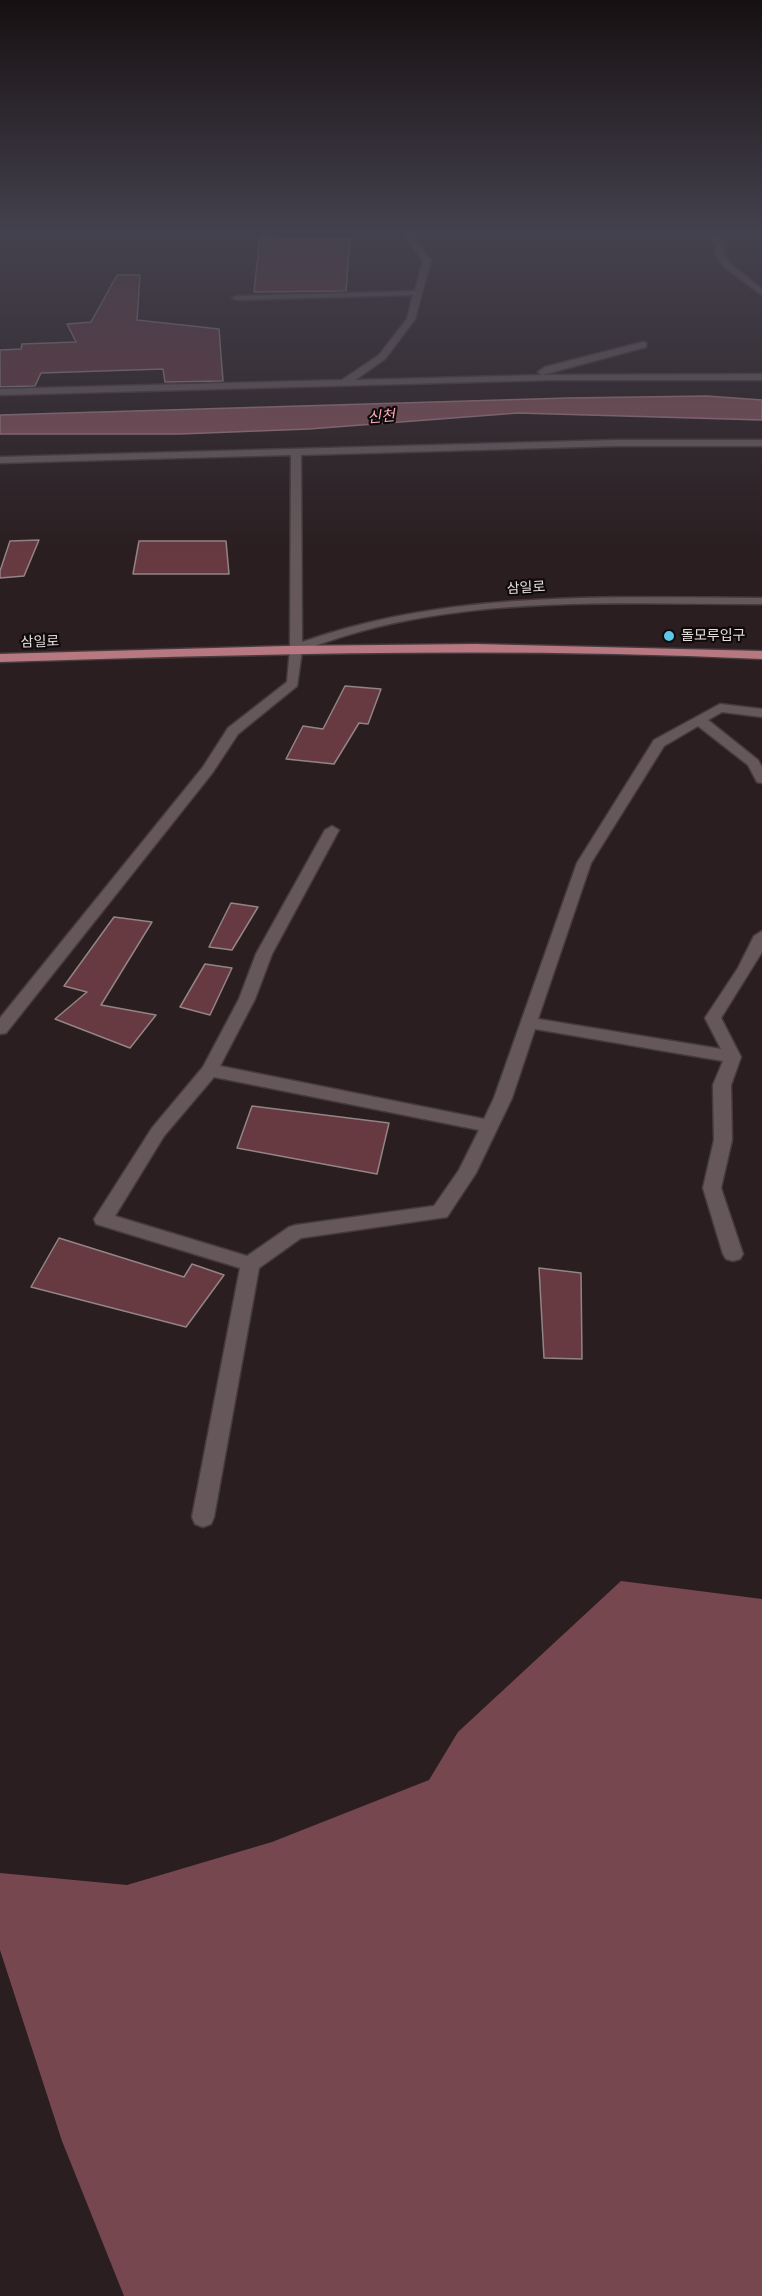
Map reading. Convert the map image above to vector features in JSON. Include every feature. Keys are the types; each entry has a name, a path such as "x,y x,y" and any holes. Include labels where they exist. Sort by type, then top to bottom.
{"main road":[{"name":"삼일로","path":"0,658 296,648 626,649 762,655"}],"street":[{"path":"344,383 382,357 396,339"},
{"path":"533,378 548,369 643,345"},
{"path":"0,392 533,378 762,377"},
{"path":"0,460 616,443 762,443"},
{"path":"0,1029 208,769 233,731 293,683 296,648 296,451"},
{"name":"삼일로","path":"296,648 319,639 385,623 485,605 575,601 762,601"},
{"path":"203,1517 250,1264 296,1232 440,1212 467,1173 503,1098 584,863 659,743 720,708 762,713"},
{"path":"699,720 753,763 762,779"},
{"path":"250,1264 103,1219 158,1132 210,1070 247,999 264,954 332,830"},
{"path":"733,1254 712,1188 723,1140 722,1085 733,1058 712,1018 746,968 762,936"},
{"path":"529,1023 733,1058"},
{"path":"210,1070 489,1126"}],"shaded area":[{"path":"621,1581 762,1599 762,2296 124,2296 62,2141 0,1950 0,1873 127,1885 272,1842 429,1780 458,1732"}],"water":[{"name":"신천","path":"707,396 762,400 762,420 518,413 309,429 180,434 0,434 0,415"}],"building":[{"path":"75,339 220,339 223,381 165,382 163,369 41,373 35,386 0,387 0,350 21,349 22,344 76,342"},
{"path":"39,540 24,576 0,578 0,571 10,541"},
{"path":"139,541 226,541 229,574 133,574"},
{"path":"345,686 381,689 368,724 359,723 334,764 286,759 303,726 323,729"},
{"path":"231,903 258,907 232,950 209,947"},
{"path":"114,917 152,922 101,1005 156,1015 130,1048 55,1019 87,992 64,986"},
{"path":"205,964 232,968 210,1015 180,1007"},
{"path":"252,1106 389,1123 377,1174 237,1148"},
{"path":"59,1238 184,1277 192,1264 224,1275 186,1327 31,1287"},
{"path":"539,1268 581,1273 582,1359 544,1358"}],"place":[{"name":"돌모루입구","path":"669,636"}]}
